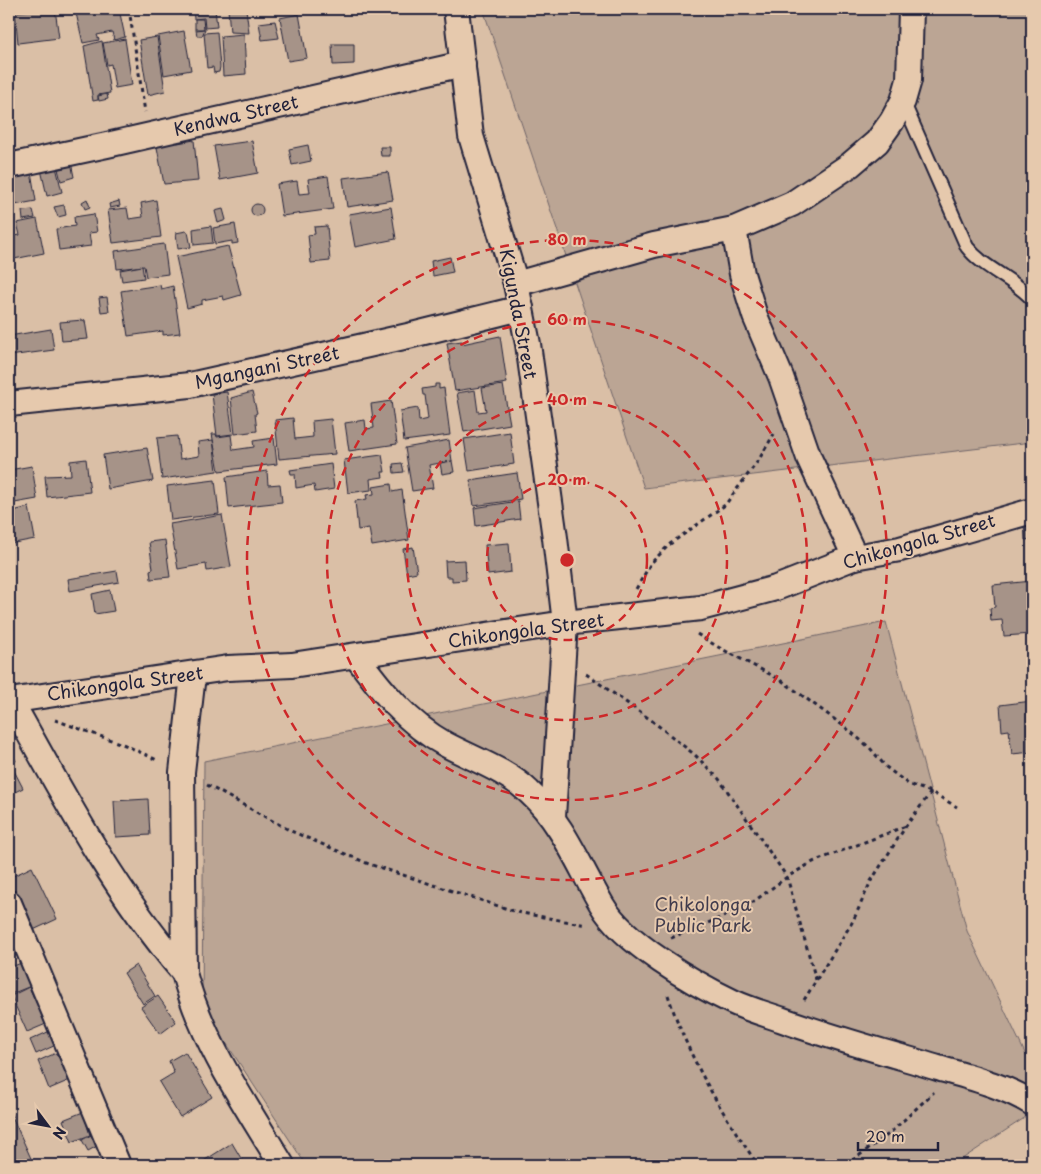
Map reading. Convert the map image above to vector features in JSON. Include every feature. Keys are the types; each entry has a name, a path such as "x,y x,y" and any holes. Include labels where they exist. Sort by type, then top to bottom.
{"street":[{"name":"Kigunda Street","path":"456,9 471,136 516,284 555,538 565,623 554,817"},
{"path":"516,284 654,245 734,229 792,204 850,165 877,142 892,122 903,101 909,80 911,9"},
{"name":"Kendwa Street","path":"9,166 463,64"},
{"path":"734,229 742,274 756,316 810,458 855,558"},
{"name":"Mgangani Street","path":"9,404 190,385 389,341 520,308"},
{"name":"Chikongola Street","path":"10,701 193,675 228,668 292,665 565,623 701,608 776,588 855,558 900,548 1032,510"},
{"path":"356,656 380,690 412,720 442,743 503,773 528,791 554,817 603,907 642,948 682,974 734,1003 790,1023 955,1073 1020,1096 1032,1103"},
{"path":"193,675 182,772 184,973 191,998 207,1035 282,1165"},
{"path":"10,701 61,791 126,896 155,939 184,973"},
{"path":"9,903 118,1165"}],"lane":[{"path":"903,101 967,247 983,264 1011,280 1032,299"}],"path":[{"path":"129,9 149,136"},
{"path":"624,617 632,596 651,563 670,544 725,505 739,489 769,444 784,416 789,399"},
{"path":"664,612 718,647 780,680 845,727 870,748 886,767 908,784 931,792 957,807"},
{"path":"563,658 651,720 695,756 719,780 787,877 816,980"},
{"path":"52,719 125,745 182,772 291,831 369,864 526,914 586,926 621,926"},
{"path":"790,1023 853,921 871,881 906,826 931,792"},
{"path":"642,948 726,916 753,902 787,877 813,862 906,826"},
{"path":"667,993 676,1021 699,1072 758,1165"},
{"path":"846,1165 890,1133 955,1073"}],"green space":[{"path":"483,9 1032,9 1032,442 644,488"},
{"name":"Chikolonga Public Park","path":"886,622 967,931 1032,1068 1032,1113 953,1165 306,1165 202,1006 204,761"}],"building":[{"path":"55,9 59,38 18,43 15,12"},
{"path":"75,9 119,9 125,37 114,40 112,32 97,35 99,40 83,43"},
{"path":"193,9 215,9 217,27 205,28 204,18 194,19"},
{"path":"228,9 246,9 249,33 230,32"},
{"path":"319,9 336,9 337,11 320,13"},
{"path":"299,14 307,58 288,61 280,18"},
{"path":"195,19 203,19 204,29 195,29"},
{"path":"275,21 279,38 262,40 259,23"},
{"path":"205,29 202,36 197,36 196,30"},
{"path":"184,31 191,70 164,75 158,36"},
{"path":"217,32 220,67 219,72 214,73 213,67 207,68 204,33"},
{"path":"244,34 246,74 223,76 221,36"},
{"path":"157,37 165,91 148,95 139,40"},
{"path":"125,39 132,85 115,88 111,64 107,65 103,43"},
{"path":"102,41 110,93 98,95 98,100 93,101 84,46"},
{"path":"332,44 354,44 354,64 333,65"},
{"path":"9,65 11,65 13,110 9,110"},
{"path":"107,94 108,99 99,101 98,96"},
{"path":"194,140 198,181 164,184 156,142 178,143"},
{"path":"252,141 258,173 220,180 214,146"},
{"path":"308,145 311,161 292,165 289,149"},
{"path":"380,147 390,147 390,156 381,156"},
{"path":"71,162 74,177 61,181 58,169 67,167 67,163"},
{"path":"40,165 56,167 62,192 47,196"},
{"path":"30,166 36,201 9,206 9,174"},
{"path":"388,172 393,200 347,207 343,178"},
{"path":"328,176 333,209 282,216 277,184 297,181 299,194 310,193 308,179"},
{"path":"87,199 90,207 85,209 82,202"},
{"path":"156,200 161,237 113,243 108,210 127,208 129,219 143,217 141,203"},
{"path":"119,201 120,206 110,208 109,204"},
{"path":"255,204 259,204 263,210 259,216 255,216 251,212 251,208"},
{"path":"64,205 66,215 58,217 54,207"},
{"path":"391,207 396,239 355,247 349,214"},
{"path":"223,209 226,220 218,223 215,211"},
{"path":"33,210 35,218 23,220 22,211"},
{"path":"94,214 97,232 89,233 91,246 59,250 56,229 75,226 74,217"},
{"path":"37,219 44,253 9,260 9,231 10,237 20,235 17,223"},
{"path":"235,224 238,243 232,244 232,241 215,244 213,228"},
{"path":"211,226 213,243 194,245 193,229"},
{"path":"327,226 330,261 311,263 308,235 315,234 314,227"},
{"path":"188,232 191,247 178,249 176,233"},
{"path":"164,244 168,274 146,277 144,266 117,269 115,251"},
{"path":"228,246 241,295 224,300 223,296 202,300 202,304 187,308 176,257"},
{"path":"450,257 453,272 433,276 431,261"},
{"path":"142,266 144,278 122,281 120,270"},
{"path":"160,285 161,289 173,286 180,333 163,335 163,331 128,336 121,291"},
{"path":"107,297 109,311 101,312 99,298"},
{"path":"85,321 88,339 62,341 60,322"},
{"path":"51,329 54,350 9,356 9,336"},
{"path":"500,336 507,383 455,391 447,343 462,341 462,344"},
{"path":"435,384 439,384 439,389 444,388 450,435 404,441 400,411 418,408 419,421 428,419 425,395 423,395 422,389 435,387"},
{"path":"503,385 510,424 464,432 457,393 475,390 478,412 486,411 482,388"},
{"path":"227,392 233,434 217,436 212,394"},
{"path":"252,392 257,413 255,414 257,431 235,434 231,398"},
{"path":"391,401 397,444 349,451 345,423 365,420 366,429 374,428 371,404"},
{"path":"293,418 295,439 313,437 312,421 331,419 335,454 279,459 275,420"},
{"path":"510,432 514,464 469,471 464,439"},
{"path":"212,434 216,434 217,437 231,435 233,450 254,447 253,441 274,438 277,464 219,471"},
{"path":"177,436 180,459 199,456 198,442 213,440 217,471 162,479 157,438"},
{"path":"449,440 452,461 429,465 433,488 412,491 405,448"},
{"path":"147,448 153,481 108,489 103,455"},
{"path":"382,455 385,472 382,472 383,477 370,479 371,490 348,493 344,460"},
{"path":"86,459 90,492 47,497 45,476 71,475 70,461"},
{"path":"452,461 454,472 442,474 440,463"},
{"path":"402,463 404,472 394,473 393,464"},
{"path":"331,464 334,489 315,492 314,485 296,488 295,474 291,474 290,470"},
{"path":"32,466 37,499 9,504 9,470"},
{"path":"267,471 268,485 280,484 282,502 229,508 226,477"},
{"path":"517,473 521,499 474,506 470,480"},
{"path":"215,480 219,514 171,520 167,486"},
{"path":"391,484 392,492 402,490 409,540 372,546 369,528 358,530 355,501 367,499 366,495 374,494 373,487"},
{"path":"518,501 520,519 476,526 474,508"},
{"path":"29,507 35,539 9,544 9,512"},
{"path":"222,515 231,567 207,571 206,564 178,569 170,524"},
{"path":"1032,521 1032,539 1025,540 1024,522"},
{"path":"165,540 170,577 151,579 150,570 153,569 149,542"},
{"path":"509,543 511,572 488,575 485,545"},
{"path":"413,547 417,572 407,574 403,549"},
{"path":"465,560 466,580 452,581 452,577 446,577 445,561"},
{"path":"117,571 119,582 70,591 68,579"},
{"path":"1032,581 1032,634 1004,636 1002,620 991,621 990,608 995,607 993,585"},
{"path":"110,590 114,611 95,614 92,594"},
{"path":"1032,701 1032,752 1012,754 1009,730 1002,731 1000,705"},
{"path":"9,747 16,761 10,763 23,788 9,795"},
{"path":"148,799 150,835 116,837 114,801"},
{"path":"32,867 57,919 29,932 9,889 9,878"},
{"path":"9,934 17,955 9,959"},
{"path":"21,963 31,986 11,994 9,968"},
{"path":"136,965 155,996 143,1004 124,973"},
{"path":"29,987 46,1024 27,1032 11,996"},
{"path":"158,996 176,1022 160,1034 141,1007"},
{"path":"50,1031 56,1045 36,1054 30,1040"},
{"path":"185,1052 212,1097 180,1117 159,1082 174,1073 169,1061"},
{"path":"56,1053 60,1057 70,1080 49,1089 38,1061"},
{"path":"10,1112 34,1165 9,1165"},
{"path":"83,1112 90,1135 72,1142 63,1120"},
{"path":"93,1134 99,1145 88,1151 82,1140"},
{"path":"232,1143 245,1165 204,1165 202,1162"}]}
